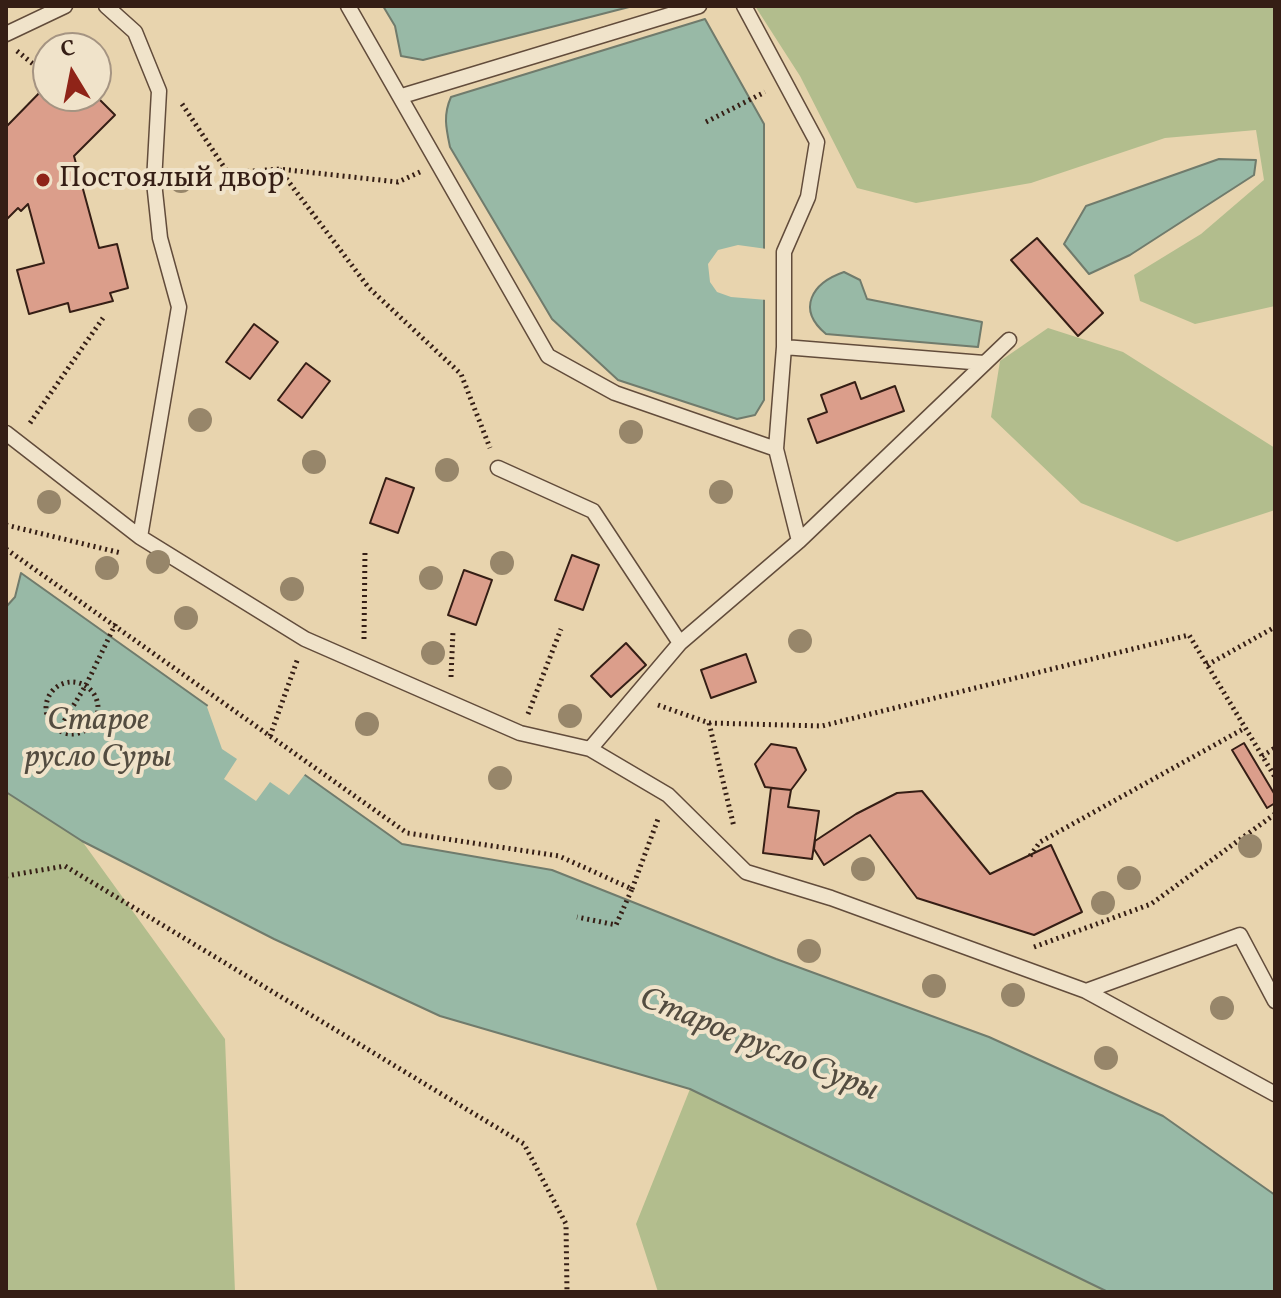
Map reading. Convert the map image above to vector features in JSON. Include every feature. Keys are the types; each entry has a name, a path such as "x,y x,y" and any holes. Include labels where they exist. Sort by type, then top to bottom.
{"lane":[{"path":"6,34 65,6"},
{"path":"106,6 135,32 159,91 154,182 160,238 179,307 140,537"},
{"path":"348,6 548,356 615,393 776,449"},
{"path":"402,96 699,6"},
{"path":"744,6 787,81 817,142 808,197 784,252 784,347 776,449 799,541"},
{"path":"590,749 680,643 799,541 1009,340"},
{"path":"784,347 984,363"},
{"path":"11,438 140,537 305,639 520,733 590,749 668,795 746,872 831,898 1086,991 1275,1094"},
{"path":"498,468 593,511 680,643"},
{"path":"1086,991 1240,935 1275,1001"}],"path":[{"path":"6,43 32,63"},
{"path":"706,122 787,81"},
{"path":"159,91 187,106 228,173 279,169 398,182 417,173"},
{"path":"279,169 369,288 461,374 498,468"},
{"path":"11,438 103,318"},
{"path":"6,525 125,554 140,537"},
{"path":"6,549 116,623 214,699 407,833 559,856 632,889"},
{"path":"364,664 365,550"},
{"path":"58,731 86,685 116,623"},
{"path":"1207,665 1275,627"},
{"path":"520,733 561,629"},
{"path":"450,702 453,631"},
{"path":"633,696 709,723 822,726 1189,635 1275,777"},
{"path":"270,736 305,639"},
{"path":"65,681 86,685 98,701 95,722 78,734 58,731 45,714 49,693 65,681"},
{"path":"709,723 746,872"},
{"path":"1030,856 1040,842 1245,728"},
{"path":"1262,756 1275,748"},
{"path":"577,917 616,925 668,795"},
{"path":"999,960 1151,904 1275,814"},
{"path":"6,876 65,866 524,1144 566,1224 567,1292"}],"shaded area":[{"path":"755,6 1275,6 1275,306 1195,324 1140,301 1134,275 1201,234 1264,180 1256,130 1165,138 1031,183 916,203 857,188 800,76"},
{"path":"1048,328 1123,352 1275,448 1275,510 1177,542 1081,503 991,417 1000,361"},
{"path":"6,792 82,841 225,1039 235,1292 6,1292"},
{"path":"690,1089 1108,1292 658,1292 636,1224"}],"water":[{"path":"383,6 633,6 423,60 401,56 395,26"},
{"path":"705,19 764,124 764,400 755,415 737,419 618,380 552,319 450,147 446,128 451,97"},
{"path":"1219,159 1256,160 1254,175 1130,255 1089,274 1064,244 1086,206"},
{"path":"844,272 860,280 867,299 982,322 978,347 826,334 812,315 812,298 823,283"},
{"name":"Старое русло Суры","path":"21,573 402,844 552,870 776,959 989,1037 1163,1116 1275,1195 1275,1292 1108,1292 690,1089 440,1016 274,939 82,841 6,792 6,607 15,597"}],"pier":[{"path":"738,245 767,249 767,300 731,297 717,292 710,282 708,264 718,250"},
{"path":"209,704 306,773 289,795 270,782 256,801 224,779 237,759 222,749 207,707"}],"building":[{"name":"Постоялый двор","path":"32,100 32,112 112,112 115,115 74,156 99,248 117,244 128,288 110,293 113,301 70,312 68,303 29,314 17,270 44,263 28,204 21,211 18,208 6,220 6,127"},
{"path":"1037,238 1103,313 1078,336 1011,260"},
{"path":"254,324 278,342 250,379 226,362"},
{"path":"306,363 330,381 302,418 278,400"},
{"path":"855,382 861,399 895,386 904,411 817,443 808,419 827,412 821,395"},
{"path":"386,478 414,488 398,533 370,523"},
{"path":"572,555 599,565 583,610 555,600"},
{"path":"464,570 492,580 476,625 448,615"},
{"path":"626,643 646,665 611,697 591,676"},
{"path":"746,654 756,682 711,698 701,670"},
{"path":"1244,743 1275,795 1275,803 1267,808 1232,750"},
{"path":"771,744 796,748 806,770 791,790 765,787 755,764"},
{"path":"771,788 791,790 788,807 819,811 812,859 763,853"},
{"path":"922,791 990,874 1051,845 1082,912 1034,935 917,898 870,835 824,865 814,849 815,841 856,814 897,793"}],"place":[{"name":"Постоялый двор","path":"43,180"}]}
